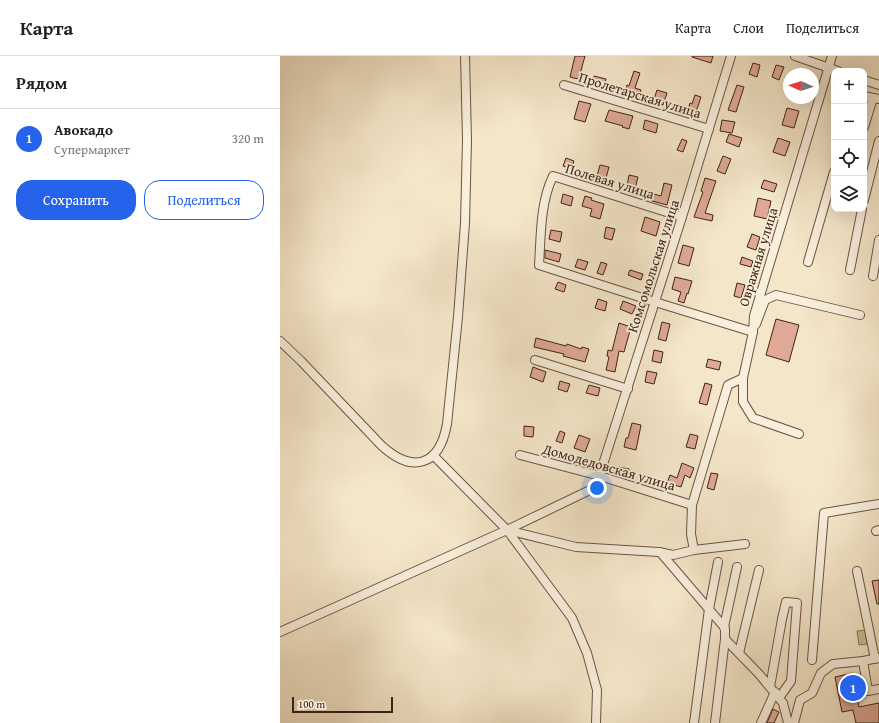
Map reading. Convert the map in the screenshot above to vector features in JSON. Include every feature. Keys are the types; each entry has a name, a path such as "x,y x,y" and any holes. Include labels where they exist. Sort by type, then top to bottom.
{"street":[{"path":"280,341 391,454 412,463 422,461 433,455 441,445 447,424 462,271 467,165 465,56"},
{"name":"Комсомольская улица","path":"599,480 731,56"},
{"path":"795,56 829,68"},
{"name":"Овражная улица","path":"799,434 753,418 743,402 743,378 753,332 757,303 832,56"},
{"path":"867,81 879,85"},
{"name":"Пролетарская улица","path":"564,85 709,129"},
{"path":"867,120 876,99"},
{"path":"867,188 879,141"},
{"name":"Полевая улица","path":"655,302 539,265 547,188 553,176 682,217"},
{"path":"808,262 833,176"},
{"path":"850,270 861,212"},
{"path":"873,276 879,240"},
{"path":"655,302 753,332 765,300 776,295 860,315"},
{"path":"535,360 628,389"},
{"path":"694,550 691,534 692,505 728,385 743,378"},
{"path":"433,455 507,530 572,618 587,653 597,690 596,723"},
{"name":"Домодедовская улица","path":"520,455 599,480 692,505"},
{"path":"280,632 507,530 592,489 599,480"},
{"path":"812,660 824,513 879,504"},
{"path":"507,530 576,547 659,552 673,555 694,550 745,544"},
{"path":"659,552 724,627"},
{"path":"694,723 709,609 718,562"},
{"path":"715,723 725,639 724,627 737,567"},
{"path":"739,653 759,570"},
{"path":"789,722 800,700 812,694 821,673 833,664 877,659 857,571"},
{"path":"761,723 775,692 782,619 786,602 796,603 791,681 775,692"},
{"path":"725,639 783,702 789,722"},
{"path":"863,661 868,691 879,689"}],"green space":[{"path":"865,630 867,644 859,645 857,631"}],"building":[{"path":"575,56 585,56 580,74 584,75 582,80 570,77"},
{"path":"692,56 713,56 711,63"},
{"path":"753,63 760,65 757,77 749,74"},
{"path":"776,65 784,67 779,80 772,77"},
{"path":"634,71 640,73 635,88 641,90 639,96 625,92 627,85 629,86"},
{"path":"594,76 606,79 604,86 593,83"},
{"path":"737,85 744,87 736,112 728,110"},
{"path":"657,90 667,93 663,105 653,102"},
{"path":"695,95 701,97 695,115 687,112"},
{"path":"579,101 591,104 585,122 574,119"},
{"path":"787,108 799,111 794,128 782,125"},
{"path":"609,110 633,116 629,129 605,121"},
{"path":"645,120 658,124 656,133 643,129"},
{"path":"722,120 735,122 732,133 720,131"},
{"path":"729,134 742,138 739,147 726,142"},
{"path":"778,138 790,142 785,156 773,152"},
{"path":"682,139 687,141 683,152 677,150"},
{"path":"723,156 731,159 725,174 717,171"},
{"path":"566,158 574,161 571,169 563,166"},
{"path":"600,165 609,167 606,178 597,176"},
{"path":"629,175 638,177 635,189 627,186"},
{"path":"705,178 716,181 705,213 713,215 712,221 694,217 703,192 701,191"},
{"path":"764,180 777,184 774,192 761,188"},
{"path":"664,183 672,185 667,205 652,201 654,194 661,196"},
{"path":"563,194 573,197 571,206 561,203"},
{"path":"585,196 592,198 591,200 604,204 600,219 590,216 592,209 582,206"},
{"path":"758,198 771,201 767,219 754,216"},
{"path":"645,217 660,222 656,236 641,231"},
{"path":"606,227 615,229 612,240 604,238"},
{"path":"551,230 562,232 560,242 549,239"},
{"path":"752,234 760,237 756,250 747,247"},
{"path":"683,245 694,248 689,266 678,263"},
{"path":"545,250 561,254 559,262 545,258"},
{"path":"742,257 753,261 751,267 740,264"},
{"path":"578,259 588,262 585,270 575,267"},
{"path":"601,262 607,264 603,275 597,273"},
{"path":"630,270 643,274 641,280 628,275"},
{"path":"675,277 692,281 684,303 678,301 681,292 672,289"},
{"path":"558,282 566,285 564,292 555,289"},
{"path":"737,283 745,285 741,298 734,296"},
{"path":"598,299 607,302 605,311 595,308"},
{"path":"623,301 636,306 632,314 620,309"},
{"path":"776,319 799,325 789,362 766,355"},
{"path":"662,322 670,324 666,341 658,339"},
{"path":"619,323 631,327 624,352 619,351 615,372 606,370 609,357 607,356 608,350 612,351"},
{"path":"536,338 566,346 567,344 581,349 582,347 589,349 585,362 563,356 564,354 534,347"},
{"path":"654,350 663,352 661,363 652,361"},
{"path":"708,359 721,362 719,370 706,367"},
{"path":"533,367 546,372 543,382 530,377"},
{"path":"647,371 657,373 654,384 645,382"},
{"path":"560,381 570,384 567,392 558,389"},
{"path":"705,383 712,385 707,405 699,403"},
{"path":"589,385 600,388 598,396 586,393"},
{"path":"632,423 641,425 636,450 624,447"},
{"path":"524,426 534,427 533,437 524,436"},
{"path":"560,431 565,433 562,443 556,441"},
{"path":"690,434 698,436 695,449 686,447"},
{"path":"579,435 590,439 585,452 574,448"},
{"path":"682,463 694,468 690,478 685,475 681,487 667,483 670,475 677,478"},
{"path":"618,467 629,469 627,479 617,475"},
{"path":"711,473 718,474 714,490 707,488"},
{"path":"879,580 879,604 877,604 872,581"},
{"path":"853,673 859,707 879,703 879,723 856,723 853,710 842,712 835,677"},
{"path":"773,709 779,712 774,723 767,723"}],"place":[{"name":"Авокадо","path":"853,688"}]}
